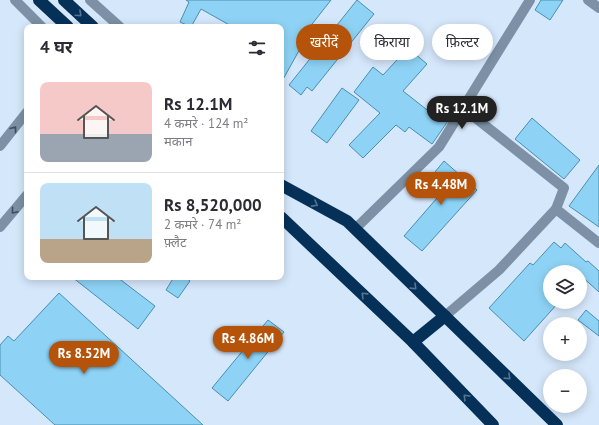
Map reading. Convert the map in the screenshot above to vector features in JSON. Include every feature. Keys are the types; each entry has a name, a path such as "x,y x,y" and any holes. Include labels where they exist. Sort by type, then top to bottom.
{"highway":[{"path":"39,0 65,24"},
{"path":"64,0 90,24"},
{"path":"284,187 347,221 557,425"},
{"path":"284,220 413,342 493,425"},
{"path":"413,342 445,316"}],"street":[{"path":"15,0 39,24"},
{"path":"90,0 117,24"},
{"path":"355,229 439,147 530,0"},
{"path":"588,0 599,8"},
{"path":"445,316 499,270 556,209 564,188 463,108"},
{"path":"0,146 24,116"},
{"path":"0,227 24,199"},
{"path":"556,209 599,243"}],"building":[{"path":"186,0 331,0 312,24 296,24 296,56 284,78 284,24 228,24 201,9 193,24 184,24 180,22 189,2"},
{"path":"357,0 374,14 366,24 360,24 360,31 352,41 352,24 338,24"},
{"path":"541,0 563,0 550,20 535,10"},
{"path":"309,60 337,60 312,91 307,87 301,95 289,85"},
{"path":"397,60 422,60 427,64 403,91 431,113 433,110 448,121 432,144 409,127 405,132 396,125 363,158 349,145 380,113 354,92 373,67 383,75"},
{"path":"342,88 359,100 327,143 311,131"},
{"path":"532,118 580,160 564,179 515,139"},
{"path":"444,161 477,190 422,251 404,236 444,190 430,178"},
{"path":"599,165 599,227 569,206"},
{"path":"554,242 561,248 565,243 586,262 588,261 599,271 599,292 587,281 587,265 543,265 543,309 553,309 546,317 543,317 543,320 524,341 489,308 530,263 533,265"},
{"path":"76,280 121,280 155,306 138,329"},
{"path":"172,280 190,281 178,298 166,290"},
{"path":"59,293 203,425 55,425 0,375 0,345 8,336 14,341"},
{"path":"586,310 599,321 599,336 587,327 587,317 580,317"},
{"path":"268,320 284,332 228,401 212,388"}]}
